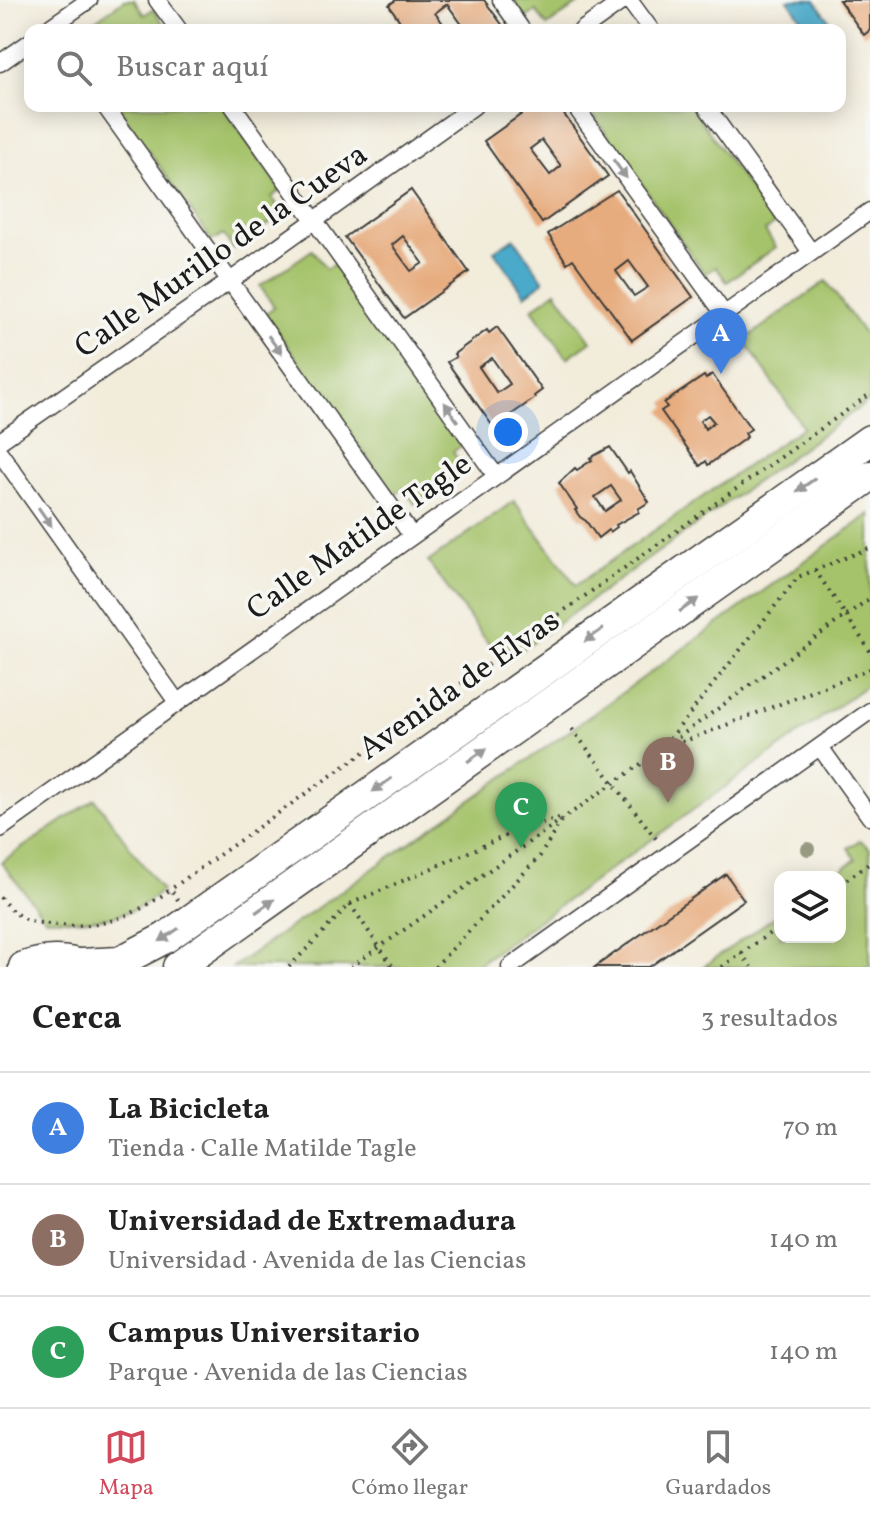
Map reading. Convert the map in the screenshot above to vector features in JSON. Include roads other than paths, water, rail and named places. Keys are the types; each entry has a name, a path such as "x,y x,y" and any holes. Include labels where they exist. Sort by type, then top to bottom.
{"highway":[{"name":"Avenida de Elvas","path":"24,967 53,960 83,966 119,962 165,938 870,440"},
{"name":"Avenida de Elvas","path":"178,967 870,476"}],"street":[{"path":"56,24 89,0"},
{"path":"157,0 175,24"},
{"path":"501,0 518,24"},
{"path":"591,24 626,0 646,24"},
{"path":"0,63 24,46"},
{"path":"109,112 412,536"},
{"path":"237,112 496,476"},
{"name":"Calle Murillo de la Cueva","path":"0,441 316,221 466,112"},
{"path":"579,112 724,314"},
{"path":"710,112 811,252"},
{"name":"Calle Matilde Tagle","path":"0,829 870,211"},
{"path":"0,453 177,702"},
{"path":"510,967 870,711"},
{"path":"820,747 870,817"}],"water":[{"path":"788,0 815,0 832,24 806,24"},
{"path":"514,238 544,281 525,295 494,251"}],"place":[{"name":"La Bicicleta","path":"721,374"},
{"name":"Universidad de Extremadura","path":"668,803"},
{"name":"Campus Universitario","path":"521,848"}]}
